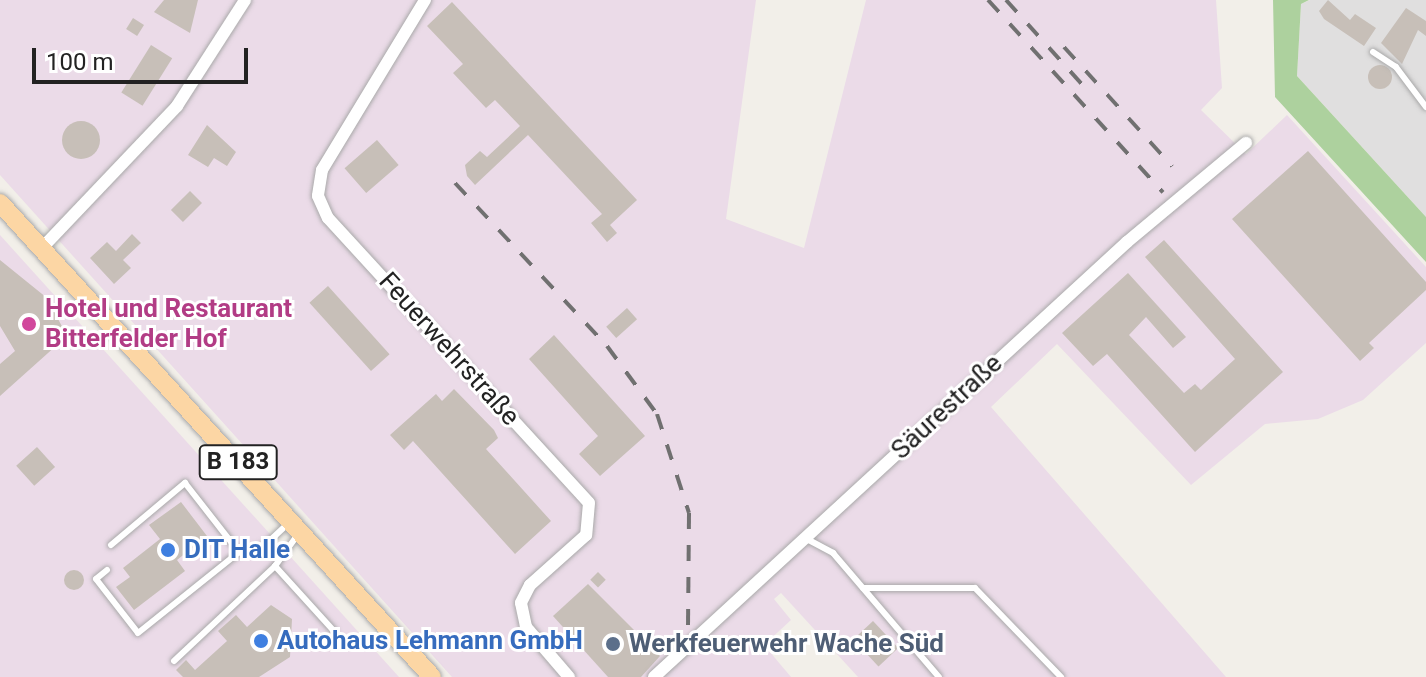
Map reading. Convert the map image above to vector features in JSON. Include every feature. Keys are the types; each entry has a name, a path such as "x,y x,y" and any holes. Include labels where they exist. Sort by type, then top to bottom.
{"main road":[{"name":"B 183","path":"0,203 432,677"}],"street":[{"path":"42,248 177,106 245,0"},
{"name":"Feuerwehrstraße","path":"425,0 322,170 318,196 328,218 589,503 586,535 530,585 521,603 526,627 569,677"},
{"name":"Säurestraße","path":"654,677 1246,143"}],"lane":[{"path":"1373,52 1396,67 1426,107"},
{"path":"111,545 185,483 239,552"},
{"path":"107,570 96,579 138,633 239,552 264,546 296,526"},
{"path":"174,661 275,566 296,526"},
{"path":"805,538 833,553 939,677"},
{"path":"275,566 334,631"},
{"path":"863,588 975,588 1061,677"}],"shaded area":[{"path":"0,0 756,0 726,219 804,248 866,0 1216,0 1222,88 1201,110 1246,154 1287,115 1426,267 1426,343 1363,400 1318,419 1265,424 1191,485 1057,344 991,407 1226,677 858,677 781,593 774,599 791,620 764,645 791,677 452,677 0,175"},
{"path":"1310,0 1426,0 1426,217 1297,76 1301,4"},
{"path":"0,235 399,677 0,677"}],"green space":[{"path":"1273,0 1309,0 1301,4 1297,76 1426,217 1426,262 1275,97"}],"building":[{"path":"164,0 198,0 190,33 154,12"},
{"path":"1328,0 1350,20 1355,14 1376,28 1364,46 1324,19 1319,11"},
{"path":"452,2 637,200 610,225 617,233 607,242 591,223 602,214 528,135 475,185 467,176 465,165 480,151 487,157 520,126 495,100 486,108 453,73 463,64 427,26"},
{"path":"1406,8 1426,21 1426,36 1418,30 1402,64 1381,43"},
{"path":"133,18 144,25 137,36 126,29"},
{"path":"151,45 172,58 143,106 121,92"},
{"path":"1380,65 1388,69 1392,77 1388,85 1380,89 1372,85 1368,77 1372,69"},
{"path":"81,121 95,126 100,140 95,154 81,159 67,154 62,140 67,126"},
{"path":"207,125 236,152 227,166 214,158 208,167 188,155"},
{"path":"377,140 399,165 366,193 345,168"},
{"path":"1308,151 1426,282 1426,290 1369,343 1374,348 1360,361 1232,219"},
{"path":"190,191 202,203 183,222 171,210"},
{"path":"132,234 141,243 123,260 131,268 114,284 90,258 107,242 116,251"},
{"path":"1164,240 1283,372 1195,452 1107,354 1093,366 1062,333 1128,273 1186,337 1173,348 1146,317 1129,335 1184,393 1195,384 1201,390 1235,359 1145,257"},
{"name":"Hotel und Restaurant Bitterfelder Hof","path":"0,260 47,298 67,336 0,396 0,364 15,351 0,326"},
{"path":"328,286 390,354 371,371 309,303"},
{"path":"627,308 637,319 616,338 606,327"},
{"path":"554,335 645,436 600,476 579,454 598,436 529,359"},
{"path":"454,389 494,430 498,438 486,449 551,521 515,554 413,441 404,450 390,435 436,394 442,401"},
{"path":"37,447 55,467 34,486 16,466"},
{"name":"DIT Halle","path":"181,502 207,536 177,560 185,571 134,610 116,587 130,577 123,568 160,539 149,525"},
{"path":"74,570 81,573 84,580 81,587 74,590 67,587 64,580 67,573"},
{"path":"598,572 606,580 598,588 590,580"},
{"name":"Werkfeuerwehr Wache Süd","path":"588,584 660,656 641,677 608,677 553,616"},
{"name":"Autohaus Lehmann GmbH","path":"271,605 292,619 290,657 259,677 183,677 176,670 186,660 195,670 227,641 218,631 236,615 247,627"},
{"path":"873,621 898,648 878,666 853,639"}],"railway":[{"path":"988,0 1163,192"},
{"path":"1006,0 1086,89"},
{"path":"1064,47 1172,166"},
{"path":"455,183 607,346 657,414 689,513 688,630"}],"place":[{"name":"Hotel und Restaurant Bitterfelder Hof","path":"29,324"},
{"name":"DIT Halle","path":"168,550"},
{"name":"Autohaus Lehmann GmbH","path":"261,641"},
{"name":"Werkfeuerwehr Wache Süd","path":"613,644"}]}
